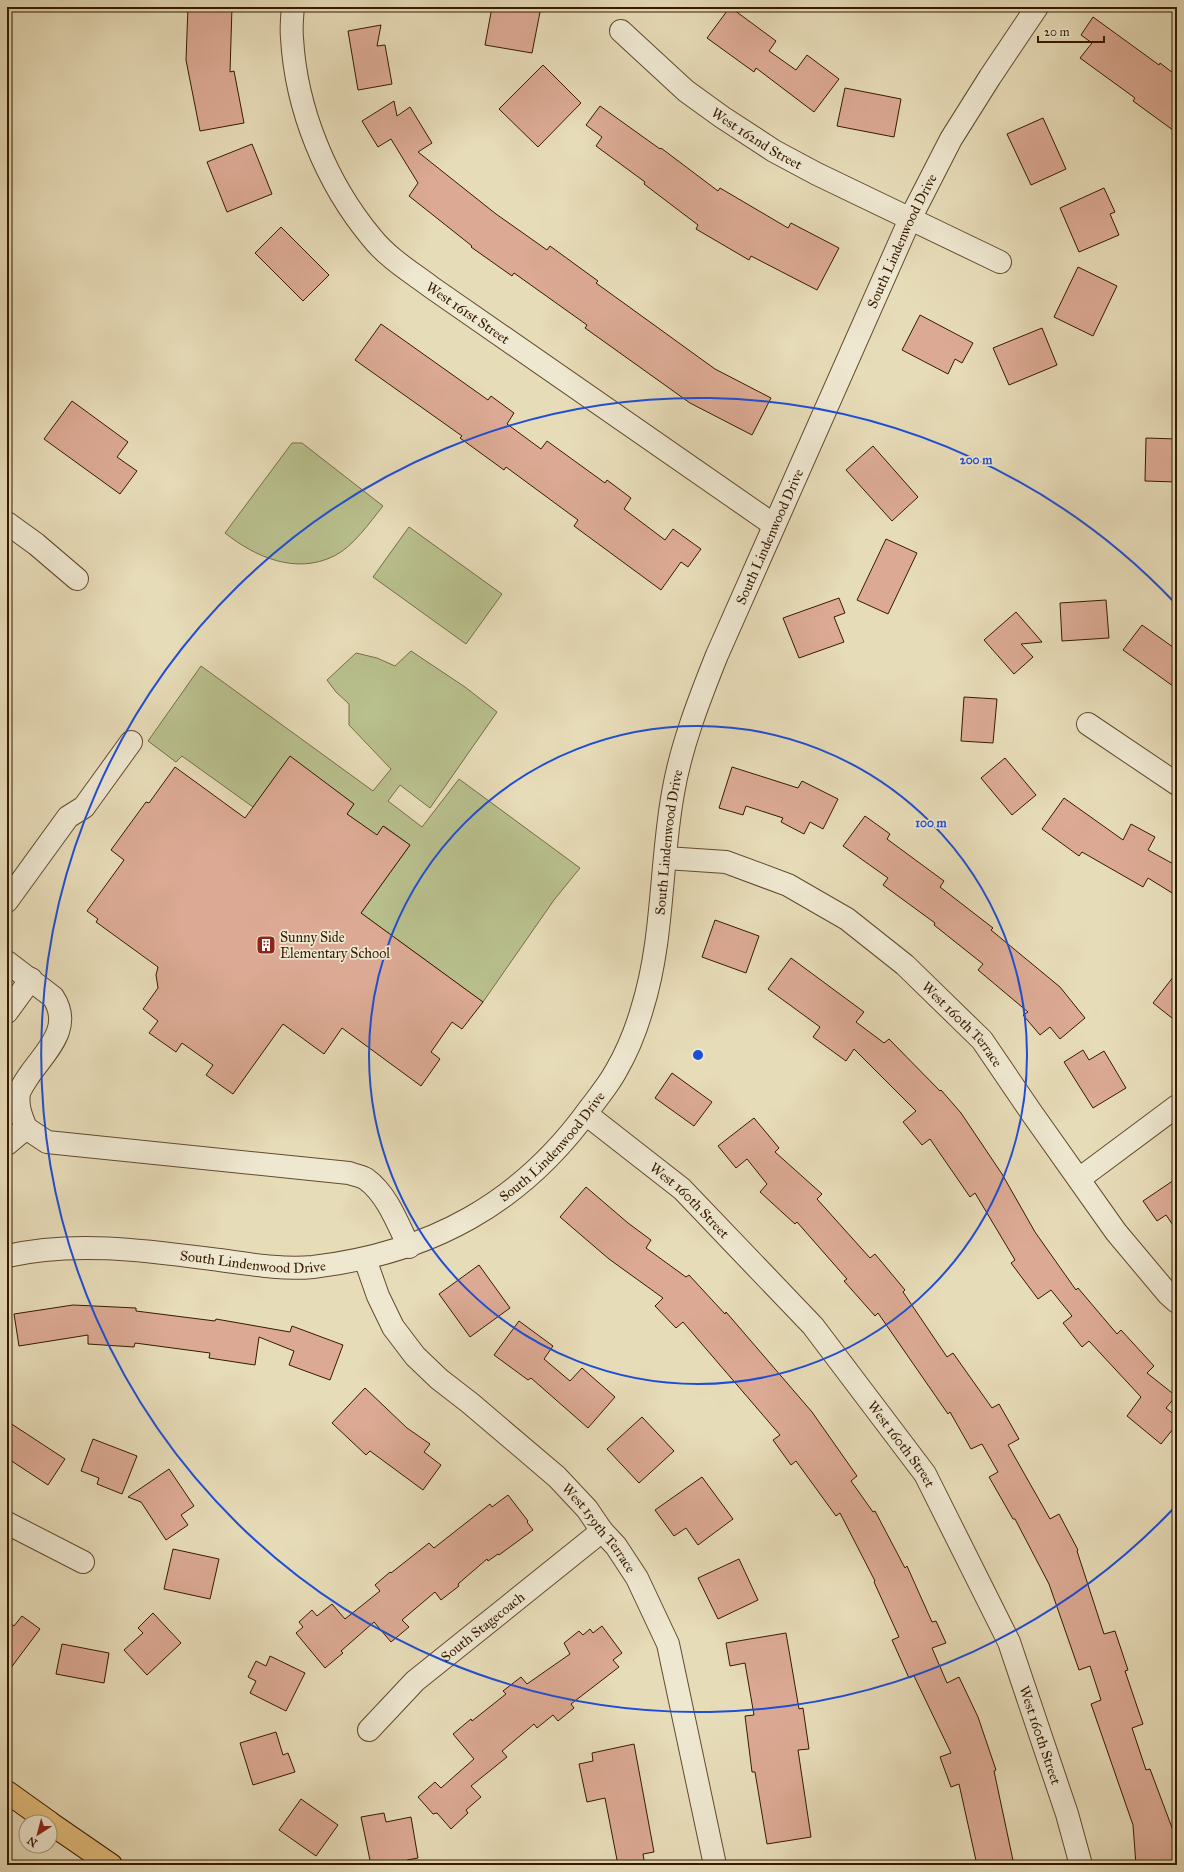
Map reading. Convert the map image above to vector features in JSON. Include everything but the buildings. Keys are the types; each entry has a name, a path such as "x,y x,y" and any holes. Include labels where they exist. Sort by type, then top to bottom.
{"main road":[{"path":"7,1792 39,1814"},
{"path":"58,1828 111,1865"}],"street":[{"name":"West 161st Street","path":"293,7 292,38 299,87 310,128 326,168 372,239 397,262 774,525"},
{"name":"South Lindenwood Drive","path":"7,1256 51,1250 105,1249 159,1253 266,1266 307,1268 365,1259 409,1247 440,1234 467,1220 503,1198 553,1154 572,1134 616,1072 630,1043 643,1008 654,961 661,910 673,792 694,712 717,655 910,218 951,139 1037,7"},
{"name":"West 162nd Street","path":"621,31 686,91 722,118 774,151 816,174 1000,262"},
{"path":"7,523 36,544 77,579"},
{"path":"1088,724 1177,784"},
{"path":"7,901 68,817 84,807 131,742"},
{"name":"West 160th Terrace","path":"666,858 726,862 788,885 847,919 905,965 982,1040 1116,1232 1168,1294 1177,1302"},
{"path":"7,962 53,997 58,1004 61,1022 58,1034 20,1091 18,1107 26,1128 47,1142 349,1173 365,1178 376,1188 395,1217 409,1247"},
{"path":"7,1012 31,980"},
{"path":"1079,1179 1177,1106"},
{"name":"West 160th Street","path":"586,1114 682,1189 813,1326 925,1474 1009,1642 1067,1814 1081,1865"},
{"path":"7,1144 26,1128"},
{"name":"West 159th Terrace","path":"365,1259 378,1296 394,1327 415,1356 439,1379 470,1403 557,1477 587,1509 602,1531 616,1546 637,1578 668,1644 715,1865"},
{"path":"7,1523 83,1562"},
{"name":"South Stagecoach","path":"369,1730 415,1681 602,1531"}],"green space":[{"path":"292,443 302,443 383,506 361,534 348,547 334,556 305,564 276,561 263,556 237,542 225,533"},
{"path":"409,527 502,594 466,644 373,577"},
{"path":"411,651 465,687 497,712 430,808 400,785 388,801 422,827 459,779 580,868 554,900 483,1002 361,913 410,845 384,826 377,836 347,814 354,804 290,757 253,807 182,756 176,762 148,741 201,666 373,791 391,769 349,725 349,704 336,692 327,680 356,653 377,658 395,666"}],"place":[{"name":"Sunny Side Elementary School","path":"266,945"}]}
